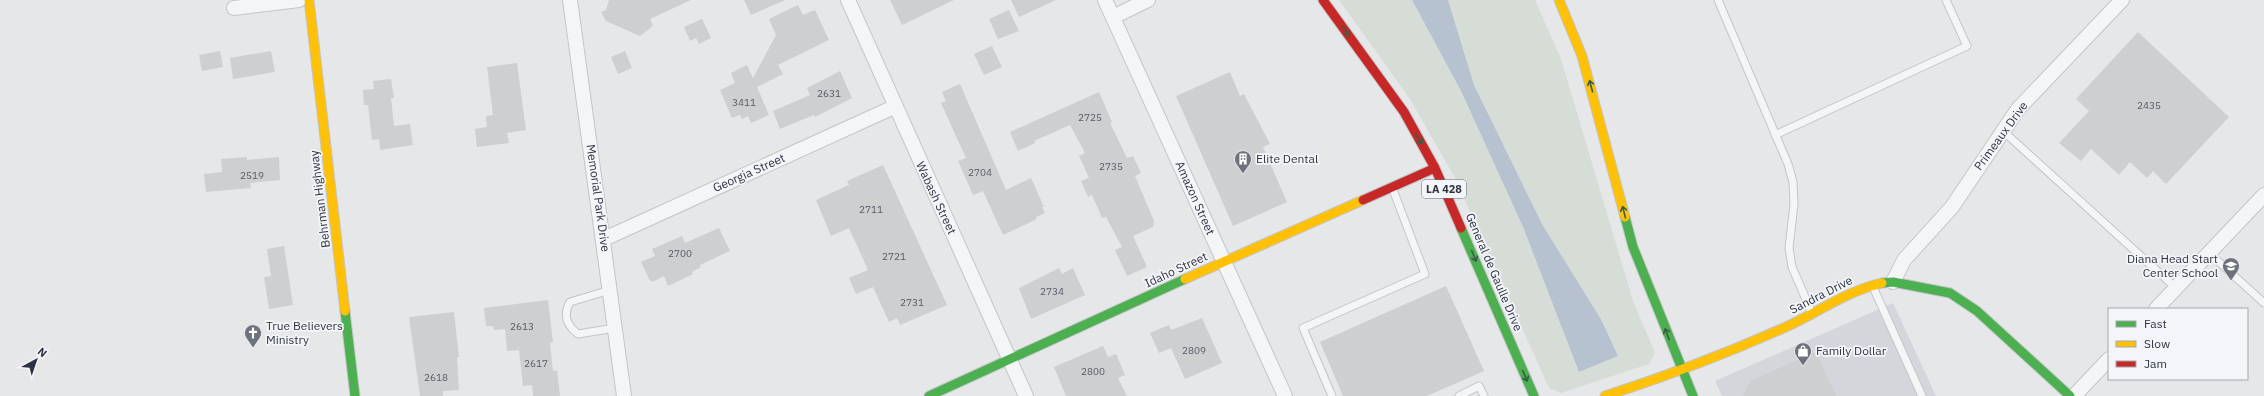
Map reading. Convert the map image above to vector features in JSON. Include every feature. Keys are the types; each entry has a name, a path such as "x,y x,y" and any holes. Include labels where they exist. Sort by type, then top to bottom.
{"street":[{"path":"234,8 299,0"},
{"name":"Behrman Highway","path":"309,0 355,396"},
{"name":"Memorial Park Drive","path":"570,0 604,239 624,396"},
{"name":"Wabash Street","path":"848,0 894,107 1026,396"},
{"name":"Amazon Street","path":"1105,0 1285,396"},
{"path":"1113,17 1148,0"},
{"name":"General de Gaulle Drive","path":"1323,0 1404,112 1435,168 1534,396"},
{"path":"1559,0 1582,56 1633,247 1681,371 1693,396"},
{"name":"Primeaux Drive","path":"1893,282 1904,260 1952,207 2018,109 2122,0"},
{"name":"Georgia Street","path":"604,239 894,107"},
{"name":"Idaho Street","path":"929,396 1224,261 1435,168"},
{"path":"2157,308 2264,195"},
{"name":"Sandra Drive","path":"1605,396 1681,371 1812,313 1855,290 1893,282 1950,293 1977,312 2070,396"},
{"path":"2074,396 2108,360"}],"lane":[{"path":"1718,0 1788,164 1793,182 1794,204 1789,248 1792,267 1812,313"},
{"path":"1775,135 1967,46 1946,0"},
{"path":"2003,131 2176,288"},
{"path":"1332,396 1303,328 1425,274 1392,187"},
{"path":"2209,253 2264,303"},
{"path":"1873,285 1922,396"},
{"path":"610,290 570,302 566,310 566,319 570,328 578,334 615,328"},
{"path":"1460,396 1479,386 1484,396"}],"shaded area":[{"path":"1339,0 1412,0 1461,91 1523,227 1579,372 1618,356 1602,321 1542,224 1474,85 1448,0 1535,0 1561,59 1633,301 1655,353 1649,364 1561,393 1549,388 1454,176 1410,99"},
{"path":"1893,303 1936,396 1722,396 1715,381"}],"water":[{"path":"1412,0 1448,0 1474,85 1542,224 1602,321 1618,356 1579,372 1523,227 1461,91"}],"building":[{"path":"609,0 691,0 650,19 653,26 640,36 606,21 601,12 606,10"},
{"path":"744,0 785,0 751,15"},
{"path":"890,0 954,0 902,25"},
{"path":"1011,0 1056,0 1019,17"},
{"path":"798,5 803,15 815,10 829,40 778,65 783,74 757,87 769,115 751,123 748,116 742,119 740,115 732,118 720,90 735,83 731,73 747,65 753,78 776,35 769,19"},
{"path":"1009,10 1019,31 998,39 989,19"},
{"path":"702,19 711,38 699,44 696,38 690,41 684,27"},
{"path":"2138,32 2229,117 2166,184 2153,171 2147,178 2130,162 2119,175 2091,149 2081,161 2059,143 2089,111 2076,99"},
{"path":"992,46 1002,67 984,75 974,54"},
{"path":"220,51 223,67 202,71 199,55"},
{"path":"271,51 275,72 233,79 230,58"},
{"path":"625,51 632,68 618,74 611,57"},
{"path":"517,63 526,130 507,133 509,143 477,147 475,129 487,127 486,116 493,115 487,67"},
{"path":"840,71 852,98 815,117 814,115 780,129 773,111 810,95 807,88"},
{"name":"Elite Dental","path":"1230,72 1240,96 1244,94 1270,144 1263,147 1287,202 1233,226 1176,96"},
{"path":"391,79 394,98 391,98 394,126 410,124 413,145 380,150 379,139 372,140 368,105 364,105 363,90 374,89 373,81"},
{"path":"960,84 1006,190 1031,178 1044,207 1042,207 1045,213 1036,217 1037,219 1003,235 983,191 973,195 958,161 966,158 941,103 946,101 942,92"},
{"path":"1099,92 1112,122 1110,123 1127,158 1133,156 1141,173 1135,176 1154,221 1153,227 1133,236 1147,267 1127,276 1115,250 1122,247 1106,217 1102,218 1092,195 1088,197 1081,181 1089,178 1079,156 1085,153 1070,125 1034,141 1035,143 1018,151 1010,132"},
{"path":"247,157 247,160 279,157 280,180 250,183 251,188 206,192 204,174 222,172 221,159"},
{"path":"883,165 947,305 900,325 897,318 889,322 873,287 856,294 849,278 868,270 849,228 831,236 816,200 849,185 847,181"},
{"path":"719,228 730,251 700,265 701,267 692,272 693,274 668,286 664,276 652,282 649,279 641,262 655,256 652,249 682,236 685,243"},
{"path":"284,246 293,305 269,309 264,277 271,276 267,249"},
{"path":"1059,268 1062,274 1073,268 1085,295 1031,319 1019,288"},
{"path":"1446,286 1484,371 1427,396 1343,396 1320,342"},
{"path":"548,300 553,342 550,343 553,371 557,370 560,396 533,396 532,385 523,386 519,350 507,351 505,329 494,330 493,326 486,326 484,308"},
{"path":"454,312 459,357 457,357 459,390 443,391 443,396 420,396 409,317"},
{"path":"1202,318 1222,363 1185,379 1171,348 1159,353 1150,333 1169,325 1171,330"},
{"path":"1103,346 1108,357 1116,354 1125,375 1118,378 1127,396 1066,396 1054,367"},
{"name":"Family Dollar","path":"1816,352 1836,396 1743,396 1750,381"}],"traffic: fast":[{"path":"1625,217 1633,247 1693,396"},
{"path":"1461,228 1534,396"},
{"path":"929,396 1185,279"},
{"path":"1882,283 1893,282 1950,293 1977,311 2070,396"},
{"path":"345,311 355,396"}],"traffic: slow":[{"path":"309,0 345,311"},
{"path":"1559,0 1582,56 1625,217"},
{"path":"1185,279 1363,200"},
{"path":"1605,396 1743,346 1788,326 1845,296 1882,283"}],"traffic: jam":[{"path":"1323,0 1404,112 1435,168 1461,228"},
{"path":"1363,200 1435,168"}],"place":[{"name":"Elite Dental","path":"1243,174"},
{"name":"Diana Head Start Center School","path":"2231,281"},
{"name":"True Believers Ministry","path":"253,348"},
{"name":"Family Dollar","path":"1803,366"}]}
